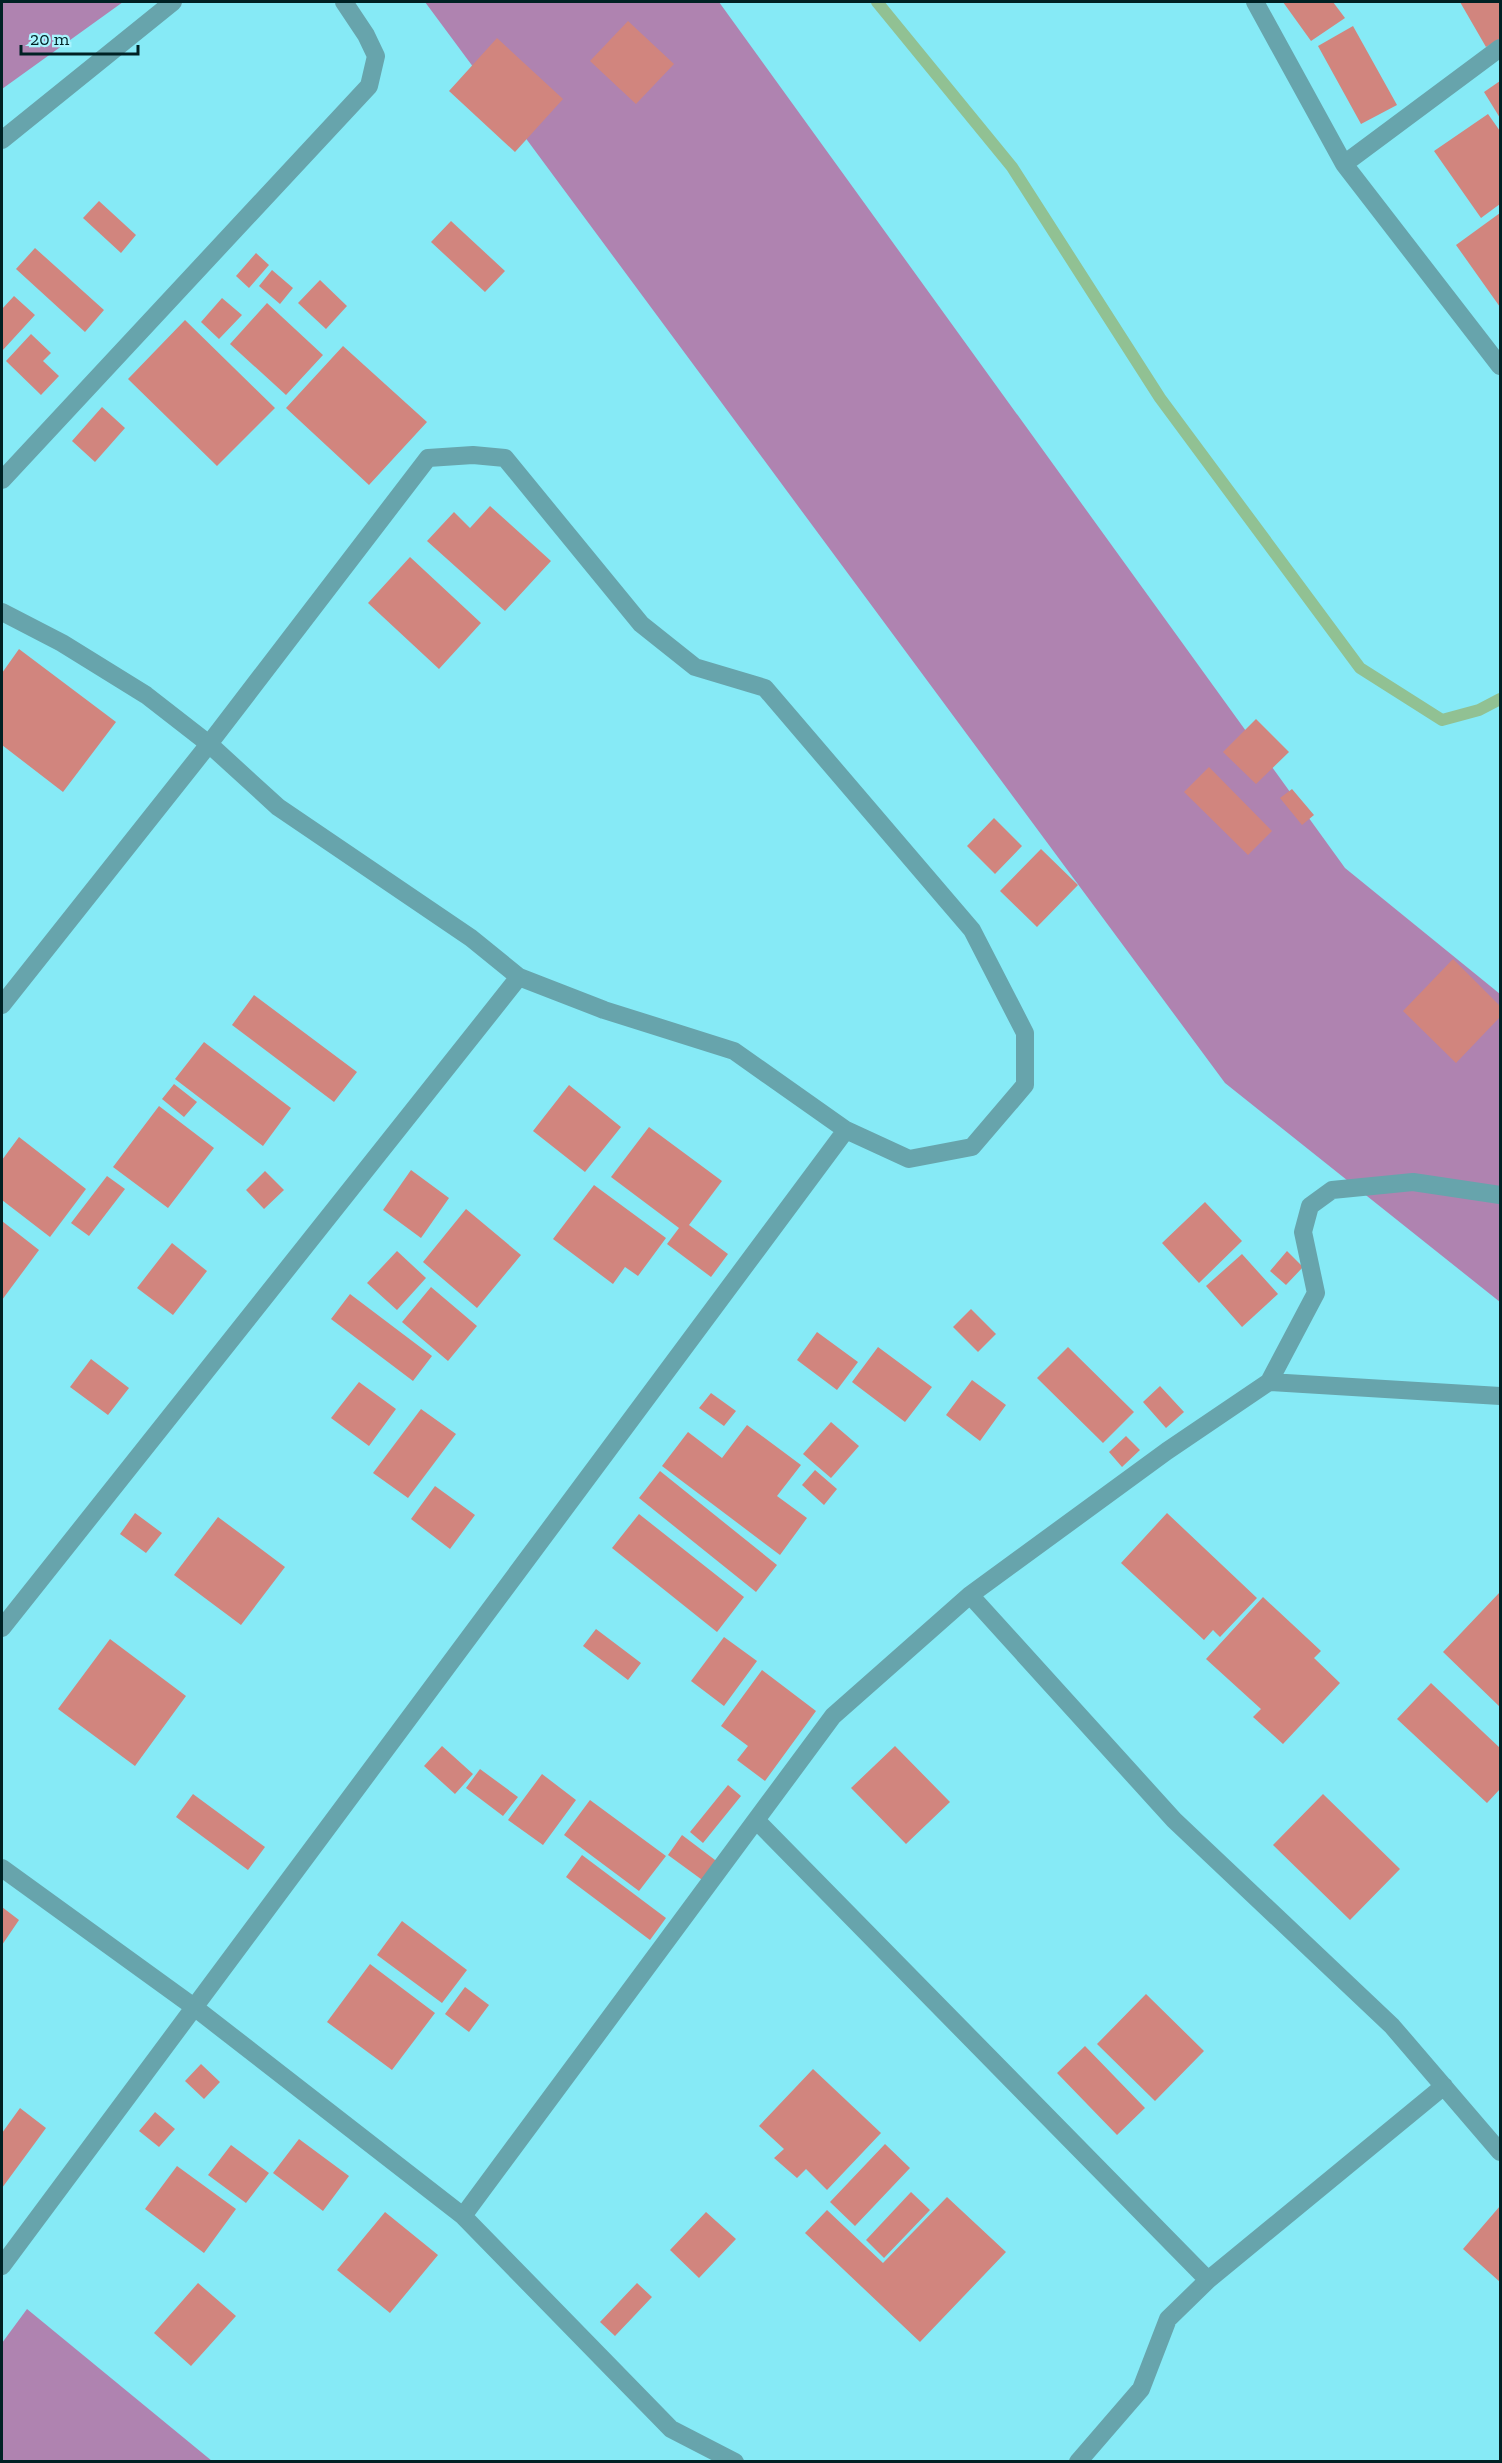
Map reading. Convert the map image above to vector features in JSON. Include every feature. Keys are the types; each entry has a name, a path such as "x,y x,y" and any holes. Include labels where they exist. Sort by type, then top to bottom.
{"street":[{"path":"2,140 173,2"},
{"path":"2,480 369,86 376,56 366,35 344,2"},
{"path":"1255,2 1344,164 1500,366"},
{"path":"1344,164 1500,48"},
{"path":"2,612 62,643 146,695 209,744 278,807 443,919 519,977 604,1010 734,1051 846,1130 909,1159 972,1147 1025,1085 1025,1033 972,930 765,688 695,667 641,624 505,458 473,455 428,458 209,744 2,1005"},
{"path":"2,1628 519,977"},
{"path":"2,2266 846,1130"},
{"path":"463,2216 833,1716 970,1595 1167,1451 1269,1382 1316,1293 1303,1232 1310,1206 1332,1190 1413,1182 1500,1195"},
{"path":"1269,1382 1500,1396"},
{"path":"970,1595 1174,1820 1392,2026 1500,2152"},
{"path":"756,1820 1208,2280"},
{"path":"2,1868 194,2007 463,2216 671,2430 735,2462"},
{"path":"1078,2462 1141,2389 1168,2319 1208,2280 1444,2086"}],"shaded area":[{"path":"2,2 123,2 2,89"},
{"path":"425,2 719,2 1345,868 1500,994 1500,1302 1225,1083"},
{"path":"27,2309 212,2461 2,2461 2,2343"}],"building":[{"path":"1283,2 1333,2 1345,18 1311,41"},
{"path":"1460,2 1500,2 1500,39 1486,47"},
{"path":"628,21 674,64 636,104 590,61"},
{"path":"1353,26 1397,105 1361,124 1318,46"},
{"path":"497,38 563,99 515,152 449,91"},
{"path":"1500,81 1500,118 1484,92"},
{"path":"1488,114 1500,131 1500,204 1481,218 1434,151"},
{"path":"99,201 136,235 121,253 83,218"},
{"path":"1500,213 1500,307 1456,245"},
{"path":"451,221 505,271 485,292 431,242"},
{"path":"35,248 104,310 85,332 16,269"},
{"path":"256,253 269,265 249,288 236,276"},
{"path":"272,270 293,288 280,304 259,286"},
{"path":"320,280 347,306 326,329 298,303"},
{"path":"14,296 35,315 2,351 2,309"},
{"path":"222,298 242,315 219,339 201,322"},
{"path":"267,303 323,355 286,395 230,344"},
{"path":"185,320 275,408 217,466 128,379"},
{"path":"31,334 51,353 43,361 59,376 41,395 6,361"},
{"path":"343,346 427,422 369,485 286,408"},
{"path":"102,407 125,428 95,462 72,441"},
{"path":"490,506 551,561 505,611 427,541 454,512 470,528"},
{"path":"410,557 481,623 439,669 368,603"},
{"path":"19,649 116,722 63,792 2,745 2,673"},
{"path":"1256,719 1289,752 1256,784 1223,752"},
{"path":"1209,767 1272,831 1248,855 1184,792"},
{"path":"1292,789 1314,815 1302,825 1280,798"},
{"path":"994,818 1022,846 995,874 967,846"},
{"path":"1041,849 1078,885 1037,927 1000,891"},
{"path":"1453,959 1500,1006 1500,1017 1456,1063 1403,1011"},
{"path":"254,995 357,1072 334,1102 232,1025"},
{"path":"204,1042 291,1108 263,1146 175,1079"},
{"path":"174,1084 197,1102 184,1117 162,1099"},
{"path":"569,1085 621,1127 585,1172 533,1131"},
{"path":"159,1106 214,1148 168,1208 113,1167"},
{"path":"649,1127 722,1181 689,1225 728,1254 711,1277 667,1244 679,1228 611,1177"},
{"path":"19,1137 86,1189 50,1237 2,1200 2,1160"},
{"path":"411,1170 449,1198 421,1238 383,1210"},
{"path":"265,1171 284,1190 264,1209 246,1190"},
{"path":"107,1176 125,1189 89,1236 71,1223"},
{"path":"594,1185 666,1238 638,1276 625,1267 613,1284 553,1239"},
{"path":"1205,1202 1242,1241 1199,1283 1162,1243"},
{"path":"466,1209 521,1255 477,1308 423,1262"},
{"path":"2,1221 39,1250 2,1300"},
{"path":"172,1243 207,1271 173,1315 137,1288"},
{"path":"397,1251 426,1278 397,1310 367,1283"},
{"path":"1287,1251 1303,1267 1286,1285 1270,1271"},
{"path":"1242,1254 1278,1294 1242,1327 1206,1286"},
{"path":"431,1287 477,1326 448,1361 402,1322"},
{"path":"350,1294 432,1356 413,1381 331,1319"},
{"path":"971,1309 996,1334 978,1352 953,1327"},
{"path":"817,1332 858,1362 837,1390 797,1360"},
{"path":"878,1347 932,1387 905,1422 852,1382"},
{"path":"1068,1347 1134,1412 1103,1443 1037,1378"},
{"path":"91,1359 129,1388 108,1415 70,1387"},
{"path":"972,1380 1006,1405 980,1441 946,1415"},
{"path":"359,1382 396,1409 369,1446 331,1418"},
{"path":"1160,1386 1184,1412 1166,1428 1143,1402"},
{"path":"711,1393 736,1411 724,1426 699,1408"},
{"path":"421,1409 456,1434 408,1498 373,1473"},
{"path":"831,1422 859,1446 831,1478 803,1454"},
{"path":"747,1425 801,1465 777,1496 807,1518 780,1555 662,1466 688,1432 722,1458"},
{"path":"1126,1436 1140,1450 1122,1467 1109,1452"},
{"path":"815,1470 837,1489 824,1505 802,1485"},
{"path":"660,1471 777,1565 756,1592 639,1498"},
{"path":"435,1486 475,1515 450,1549 411,1519"},
{"path":"135,1513 162,1533 146,1553 120,1534"},
{"path":"1167,1513 1257,1598 1220,1637 1213,1630 1204,1640 1121,1563"},
{"path":"639,1514 744,1597 717,1632 612,1548"},
{"path":"218,1517 285,1567 241,1625 174,1575"},
{"path":"1500,1592 1500,1707 1443,1652"},
{"path":"1263,1597 1321,1651 1314,1658 1340,1683 1283,1744 1253,1717 1261,1709 1206,1659"},
{"path":"596,1629 641,1663 628,1680 583,1646"},
{"path":"724,1637 757,1661 724,1706 691,1681"},
{"path":"110,1639 186,1696 135,1766 58,1709"},
{"path":"762,1670 816,1711 765,1781 737,1760 748,1746 721,1726"},
{"path":"1431,1683 1500,1748 1500,1789 1487,1803 1397,1719"},
{"path":"442,1746 473,1774 455,1794 424,1766"},
{"path":"895,1746 950,1802 906,1844 851,1788"},
{"path":"480,1769 518,1797 503,1816 466,1788"},
{"path":"542,1774 576,1800 543,1845 508,1820"},
{"path":"728,1785 741,1796 703,1843 690,1832"},
{"path":"193,1794 265,1847 248,1870 176,1817"},
{"path":"1323,1794 1400,1869 1350,1920 1273,1845"},
{"path":"590,1800 666,1856 639,1891 564,1835"},
{"path":"682,1835 719,1863 705,1882 668,1855"},
{"path":"582,1855 666,1918 650,1940 566,1877"},
{"path":"2,1907 19,1920 2,1945"},
{"path":"402,1921 467,1970 442,2003 377,1955"},
{"path":"370,1964 435,2013 392,2070 327,2022"},
{"path":"465,1987 489,2005 469,2032 445,2014"},
{"path":"1146,1994 1204,2051 1155,2101 1097,2044"},
{"path":"1085,2046 1145,2108 1117,2135 1057,2073"},
{"path":"201,2064 220,2082 204,2099 185,2081"},
{"path":"813,2069 881,2133 827,2190 806,2169 797,2178 774,2158 784,2149 759,2126"},
{"path":"20,2108 46,2128 2,2188 2,2133"},
{"path":"155,2112 175,2129 159,2147 139,2131"},
{"path":"299,2139 349,2176 323,2211 273,2173"},
{"path":"885,2144 910,2168 855,2226 830,2202"},
{"path":"231,2145 269,2173 246,2203 208,2175"},
{"path":"177,2166 236,2209 204,2253 145,2209"},
{"path":"911,2192 930,2210 884,2258 866,2240"},
{"path":"947,2197 1006,2252 920,2342 805,2233 827,2210 883,2263"},
{"path":"1500,2206 1500,2282 1463,2249"},
{"path":"385,2212 438,2255 390,2313 337,2270"},
{"path":"706,2212 736,2239 699,2278 670,2250"},
{"path":"198,2283 236,2316 191,2366 154,2333"},
{"path":"637,2283 652,2297 615,2336 600,2322"}],"waterway":[{"path":"877,2 1012,167 1160,398 1360,668 1442,720 1479,710 1500,699"}]}
